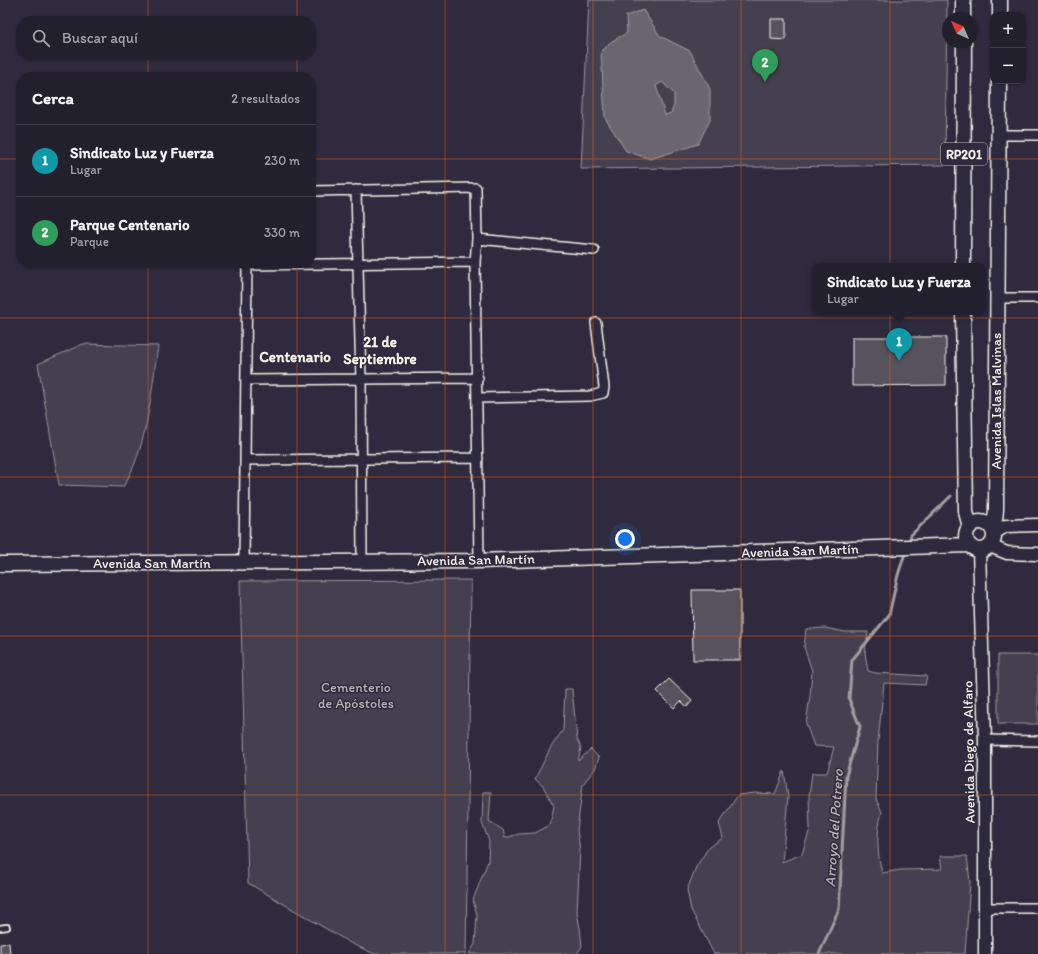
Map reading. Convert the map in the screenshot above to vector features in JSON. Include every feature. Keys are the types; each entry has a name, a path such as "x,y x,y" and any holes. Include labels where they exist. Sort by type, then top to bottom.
{"main road":[{"path":"963,0 964,12"},
{"path":"1000,0 1000,12"},
{"name":"RP201","path":"963,263 964,48"},
{"name":"Avenida Islas Malvinas","path":"993,531 996,519 999,84"},
{"name":"RP201","path":"963,315 966,512 975,540 994,540 993,531"},
{"name":"Avenida San Martín","path":"0,564 479,561 907,548 951,546 975,540 975,523 981,522 987,524 993,531"}],"street":[{"path":"998,135 1038,135"},
{"path":"316,191 476,188 477,239 475,262 478,378 479,561"},
{"path":"356,190 361,380 362,562"},
{"path":"477,239 594,250"},
{"path":"316,264 475,262"},
{"path":"244,562 247,268"},
{"path":"997,298 1038,298"},
{"path":"478,398 590,396 603,393 604,387 596,323"},
{"path":"246,380 478,378"},
{"path":"245,460 478,458"},
{"path":"993,531 1006,526 1038,526"},
{"path":"975,540 1007,553 1038,554"},
{"name":"Avenida Diego de Alfaro","path":"975,540 985,740 985,954"},
{"path":"985,740 1038,740"},
{"path":"986,908 1038,908"}],"lane":[{"path":"0,928 7,928"}],"green space":[{"path":"589,0 947,0 947,12 942,12 942,48 946,48 945,165 581,169"},
{"path":"83,344 158,346 143,437 138,455 123,487 59,485 38,364"},
{"name":"Cementerio de Apóstoles","path":"471,580 466,954 375,954 352,944 248,883 240,581"},
{"path":"825,628 845,632 868,632 865,653 868,671 876,673 927,676 925,685 884,683 878,741 876,799 882,812 878,835 879,858 882,873 900,870 942,869 940,856 967,856 970,882 965,954 714,954 691,910 687,890 696,867 709,847 723,838 719,823 738,795 755,793 775,794 784,771 788,797 782,862 802,854 810,829 809,796 812,773 827,773 834,747 814,746 806,724 812,671 804,647 806,629"},
{"path":"998,655 1038,655 1038,724 998,724"},
{"path":"565,689 572,689 577,739 581,748 578,761 591,749 599,758 595,769 583,784 577,830 580,850 577,913 582,946 577,954 469,954 475,944 477,915 473,900 488,861 489,841 482,823 483,792 491,792 489,821 503,830 505,838 519,834 535,833 550,825 554,806 543,786 535,779 551,747 563,730"}],"shaded area":[{"path":"643,10 660,36 690,51 710,89 710,120 698,144 650,159 626,151 605,118 601,52 612,41 627,33 626,16","holes":["662,82 674,94 674,105 671,113 665,115 656,86"]}],"building":[{"path":"771,19 786,19 786,40 771,39"},
{"path":"852,337 946,337 946,385 852,386"},
{"path":"692,590 740,590 740,660 693,660"},
{"path":"669,679 692,701 687,707 681,701 674,708 657,691"},
{"path":"9,943 10,954 0,954 0,944"}],"waterway":[{"name":"Arroyo del Potrero","path":"909,543 911,535 951,496"},
{"name":"Arroyo del Potrero","path":"819,954 839,909 846,776 860,727 849,699 852,660 889,615 898,575 906,550"}],"place":[{"name":"Parque Centenario","path":"765,82"},
{"name":"Sindicato Luz y Fuerza","path":"899,361"}],"district":[{"name":"21 de Septiembre","path":"380,350"},
{"name":"Centenario","path":"295,357"}]}
